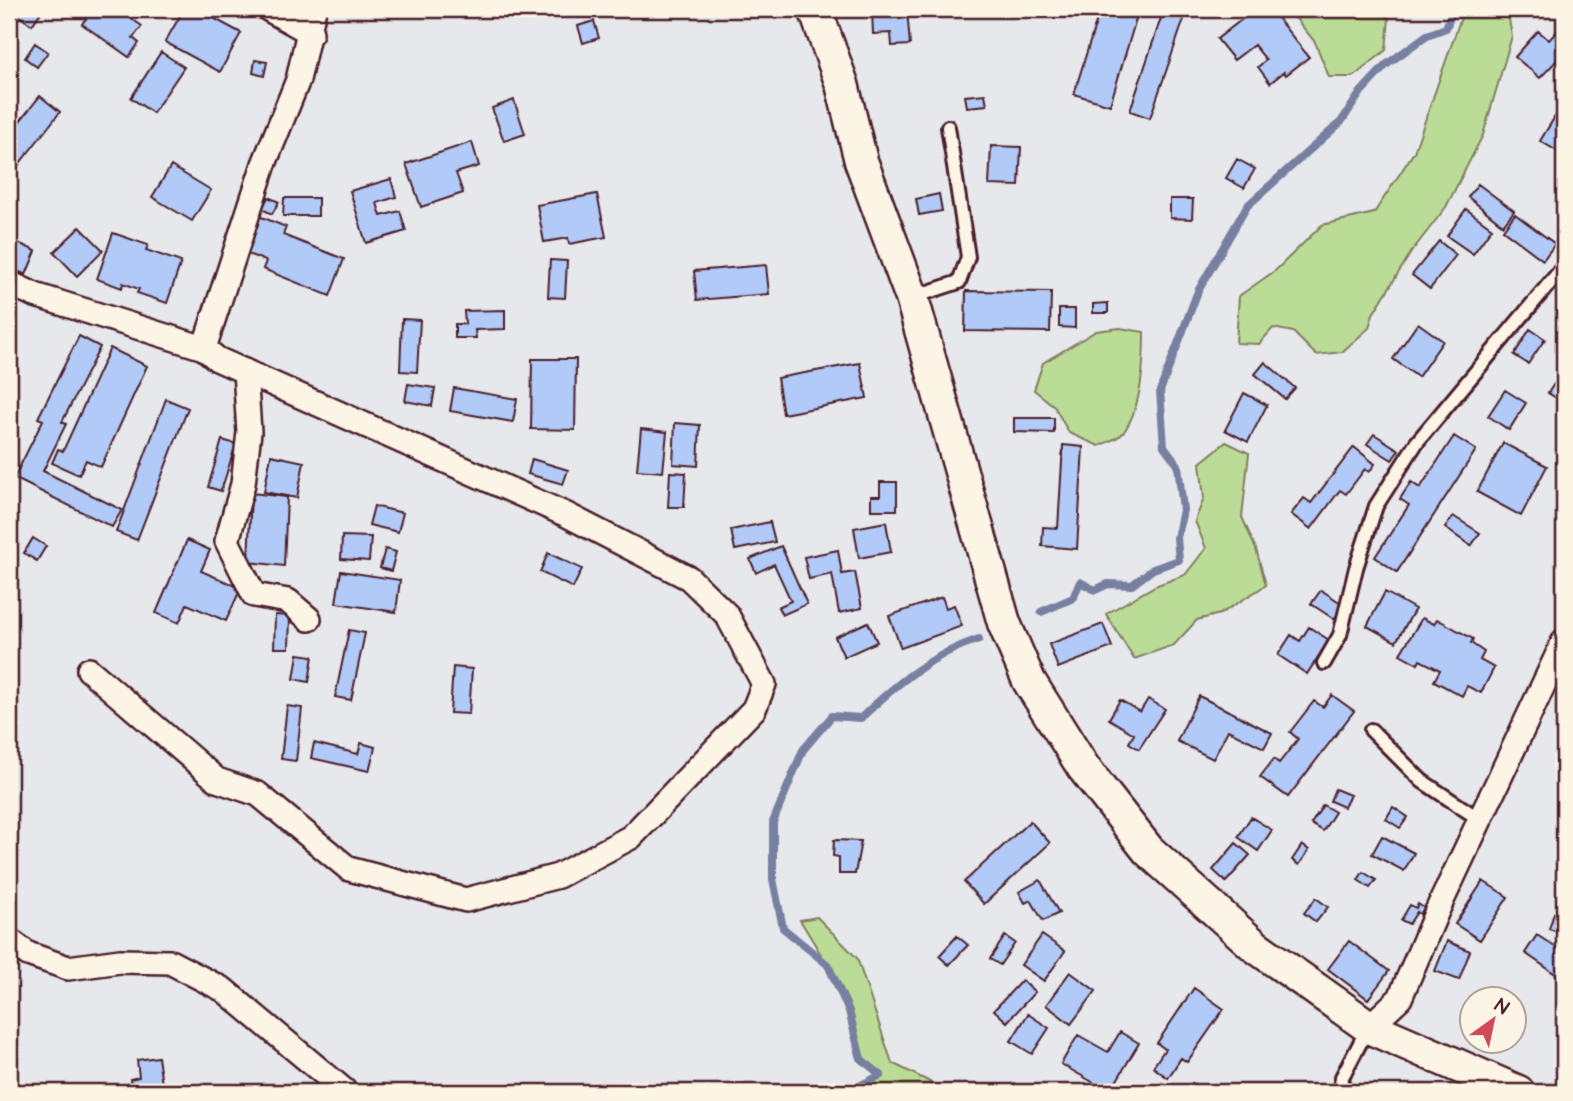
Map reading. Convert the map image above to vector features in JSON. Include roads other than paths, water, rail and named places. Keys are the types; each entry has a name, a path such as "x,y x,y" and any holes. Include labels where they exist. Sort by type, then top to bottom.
{"main road":[{"path":"815,9 842,84 861,161 912,298 1004,623 1029,681 1083,767 1148,850 1255,946 1368,1027 1518,1092"}],"street":[{"path":"268,9 311,33"},
{"path":"204,348 264,164 298,80 311,33 314,9"},
{"path":"9,284 35,295 204,348 217,359 567,515 689,578 727,615 764,684 754,709 631,837 558,876 466,900 349,869 258,793 217,780 89,670"},
{"path":"245,371 249,432 243,484 227,541 254,595 288,601 309,619"},
{"path":"1368,1027 1400,998 1479,819 1559,663 1564,640"},
{"path":"9,940 28,954 68,968 120,961 170,962 225,990 346,1092"}],"lane":[{"path":"912,298 959,282 968,257 948,127"},
{"path":"1324,663 1340,635 1356,568 1376,506 1417,442 1564,266"},
{"path":"1371,730 1422,780 1479,819"},
{"path":"1340,1092 1342,1077 1368,1027"}],"waterway":[{"path":"1041,612 1073,598 1080,582 1095,590 1108,584 1132,585 1153,569 1179,560 1177,538 1183,510 1178,465 1164,446 1160,391 1198,291 1247,206 1341,122 1361,92 1386,65 1427,35 1446,28 1453,9"},
{"path":"847,1092 881,1075 861,1059 849,1011 828,965 783,928 773,879 773,822 803,750 832,716 861,718 916,671 946,653 979,639"}]}
